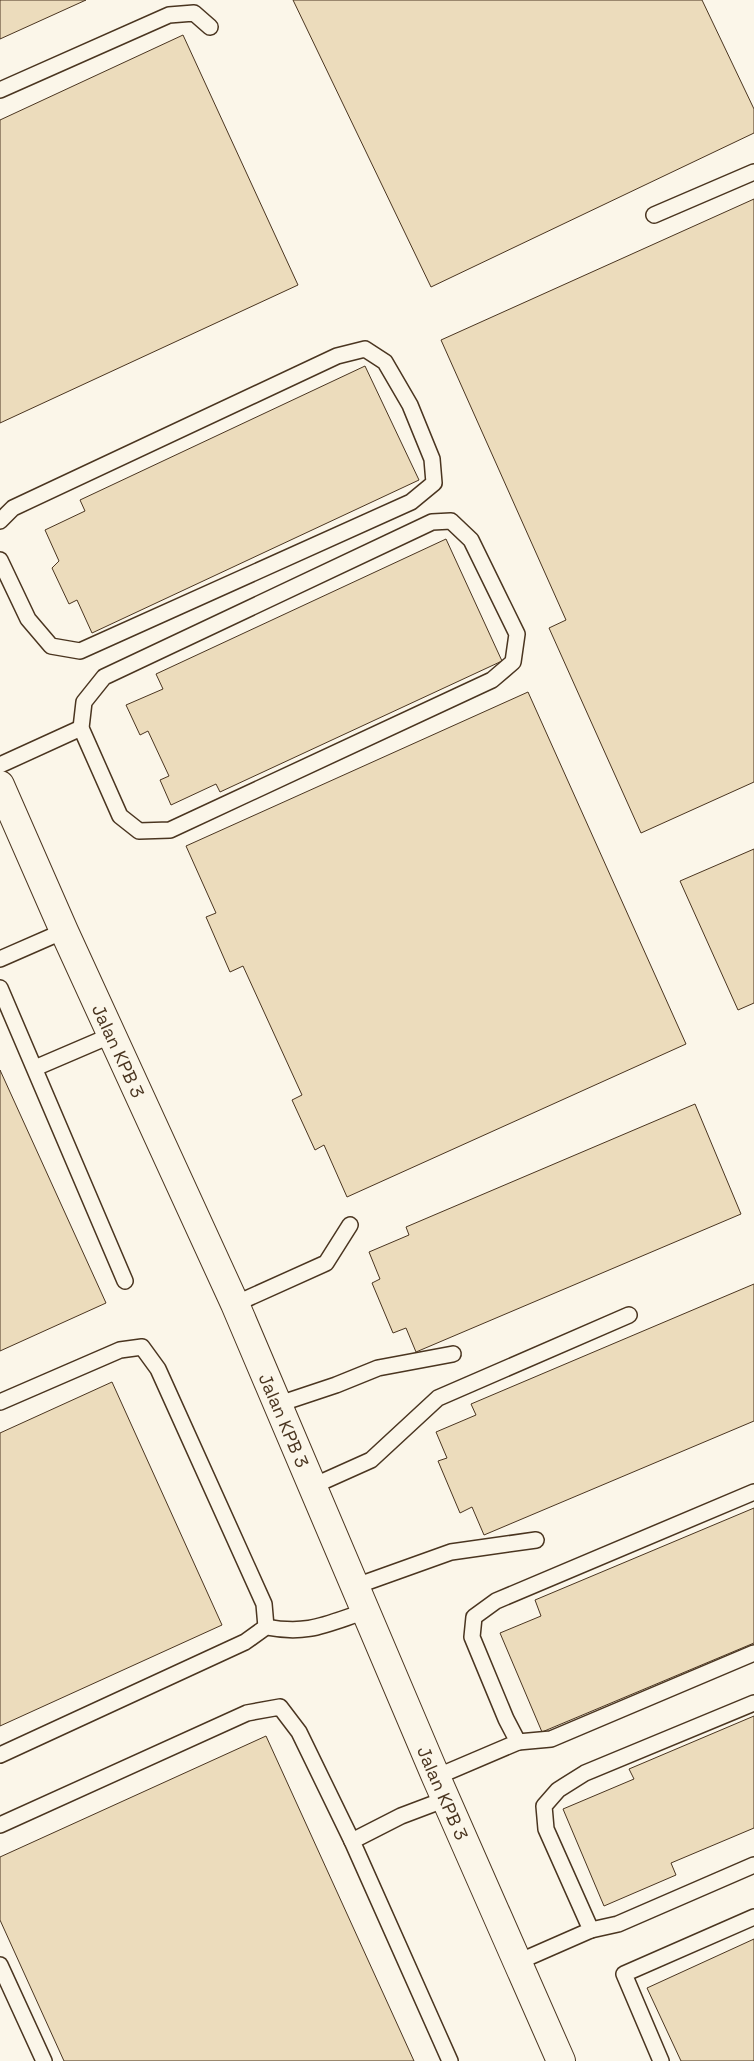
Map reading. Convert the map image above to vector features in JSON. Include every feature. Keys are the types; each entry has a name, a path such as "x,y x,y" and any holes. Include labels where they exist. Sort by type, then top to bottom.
{"street":[{"name":"Jalan KPB 3","path":"0,785 64,931 279,1404 441,1788 561,2061"}],"lane":[{"path":"0,90 169,15 194,13 210,27"},
{"path":"654,215 754,172"},
{"path":"0,521 13,508 337,356 366,349 385,362 410,405 432,459 434,483 411,502 80,651 51,646 28,618 0,560"},
{"path":"451,521 471,540 517,634 513,662 492,680 170,830 139,830 120,816 81,728 84,702 104,677 432,522 451,521"},
{"path":"0,765 81,728"},
{"path":"0,958 64,931"},
{"path":"0,988 126,1281"},
{"path":"35,1068 112,1035"},
{"path":"235,1304 326,1263 350,1225"},
{"path":"313,1486 371,1460 438,1398 629,1315"},
{"path":"0,1402 120,1350 142,1348 158,1369 264,1604 266,1627"},
{"path":"279,1404 336,1385 378,1368 453,1354"},
{"path":"518,1742 506,1719 472,1637 474,1617 496,1601 754,1492"},
{"path":"356,1586 451,1552 536,1540"},
{"path":"0,1756 245,1642 266,1627 288,1631 313,1630 366,1611"},
{"path":"352,1841 401,1816 441,1788 518,1742 550,1739 754,1653"},
{"path":"592,1930 546,1829 544,1806 558,1790 585,1773 754,1703"},
{"path":"0,1825 247,1713 280,1707 299,1732 352,1841 450,2061"},
{"path":"518,1962 592,1930 618,1924 754,1864"},
{"path":"661,2061 624,1974 754,1917"},
{"path":"0,1965 44,2061"}],"building":[{"path":"0,0 86,0 0,39"},
{"path":"293,0 702,0 754,109 754,133 431,287"},
{"path":"183,35 298,285 0,423 0,120"},
{"path":"754,199 754,782 641,833 549,628 566,620 441,340"},
{"path":"365,366 419,480 92,633 77,600 69,604 52,568 59,561 45,530 85,511 80,500"},
{"path":"446,539 502,661 220,792 216,784 171,805 160,780 169,776 148,731 140,735 126,705 163,689 156,674"},
{"path":"528,692 686,1044 347,1197 324,1145 315,1150 292,1100 302,1095 243,966 230,972 206,917 216,913 186,846"},
{"path":"754,849 754,1003 738,1010 680,881"},
{"path":"0,1070 106,1303 0,1351"},
{"path":"695,1104 741,1214 416,1352 406,1328 393,1333 372,1283 380,1279 369,1252 409,1235 406,1227"},
{"path":"754,1284 754,1421 484,1535 472,1507 460,1513 438,1461 447,1458 436,1432 476,1415 471,1404"},
{"path":"112,1382 222,1625 0,1726 0,1433"},
{"path":"754,1508 754,1643 542,1732 500,1633 541,1616 535,1600"},
{"path":"754,1716 754,1828 671,1863 676,1875 604,1906 563,1809 634,1779 629,1769"},
{"path":"266,1736 414,2061 64,2061 0,1920 0,1857"},
{"path":"754,1939 754,2061 681,2061 647,1988"}]}
